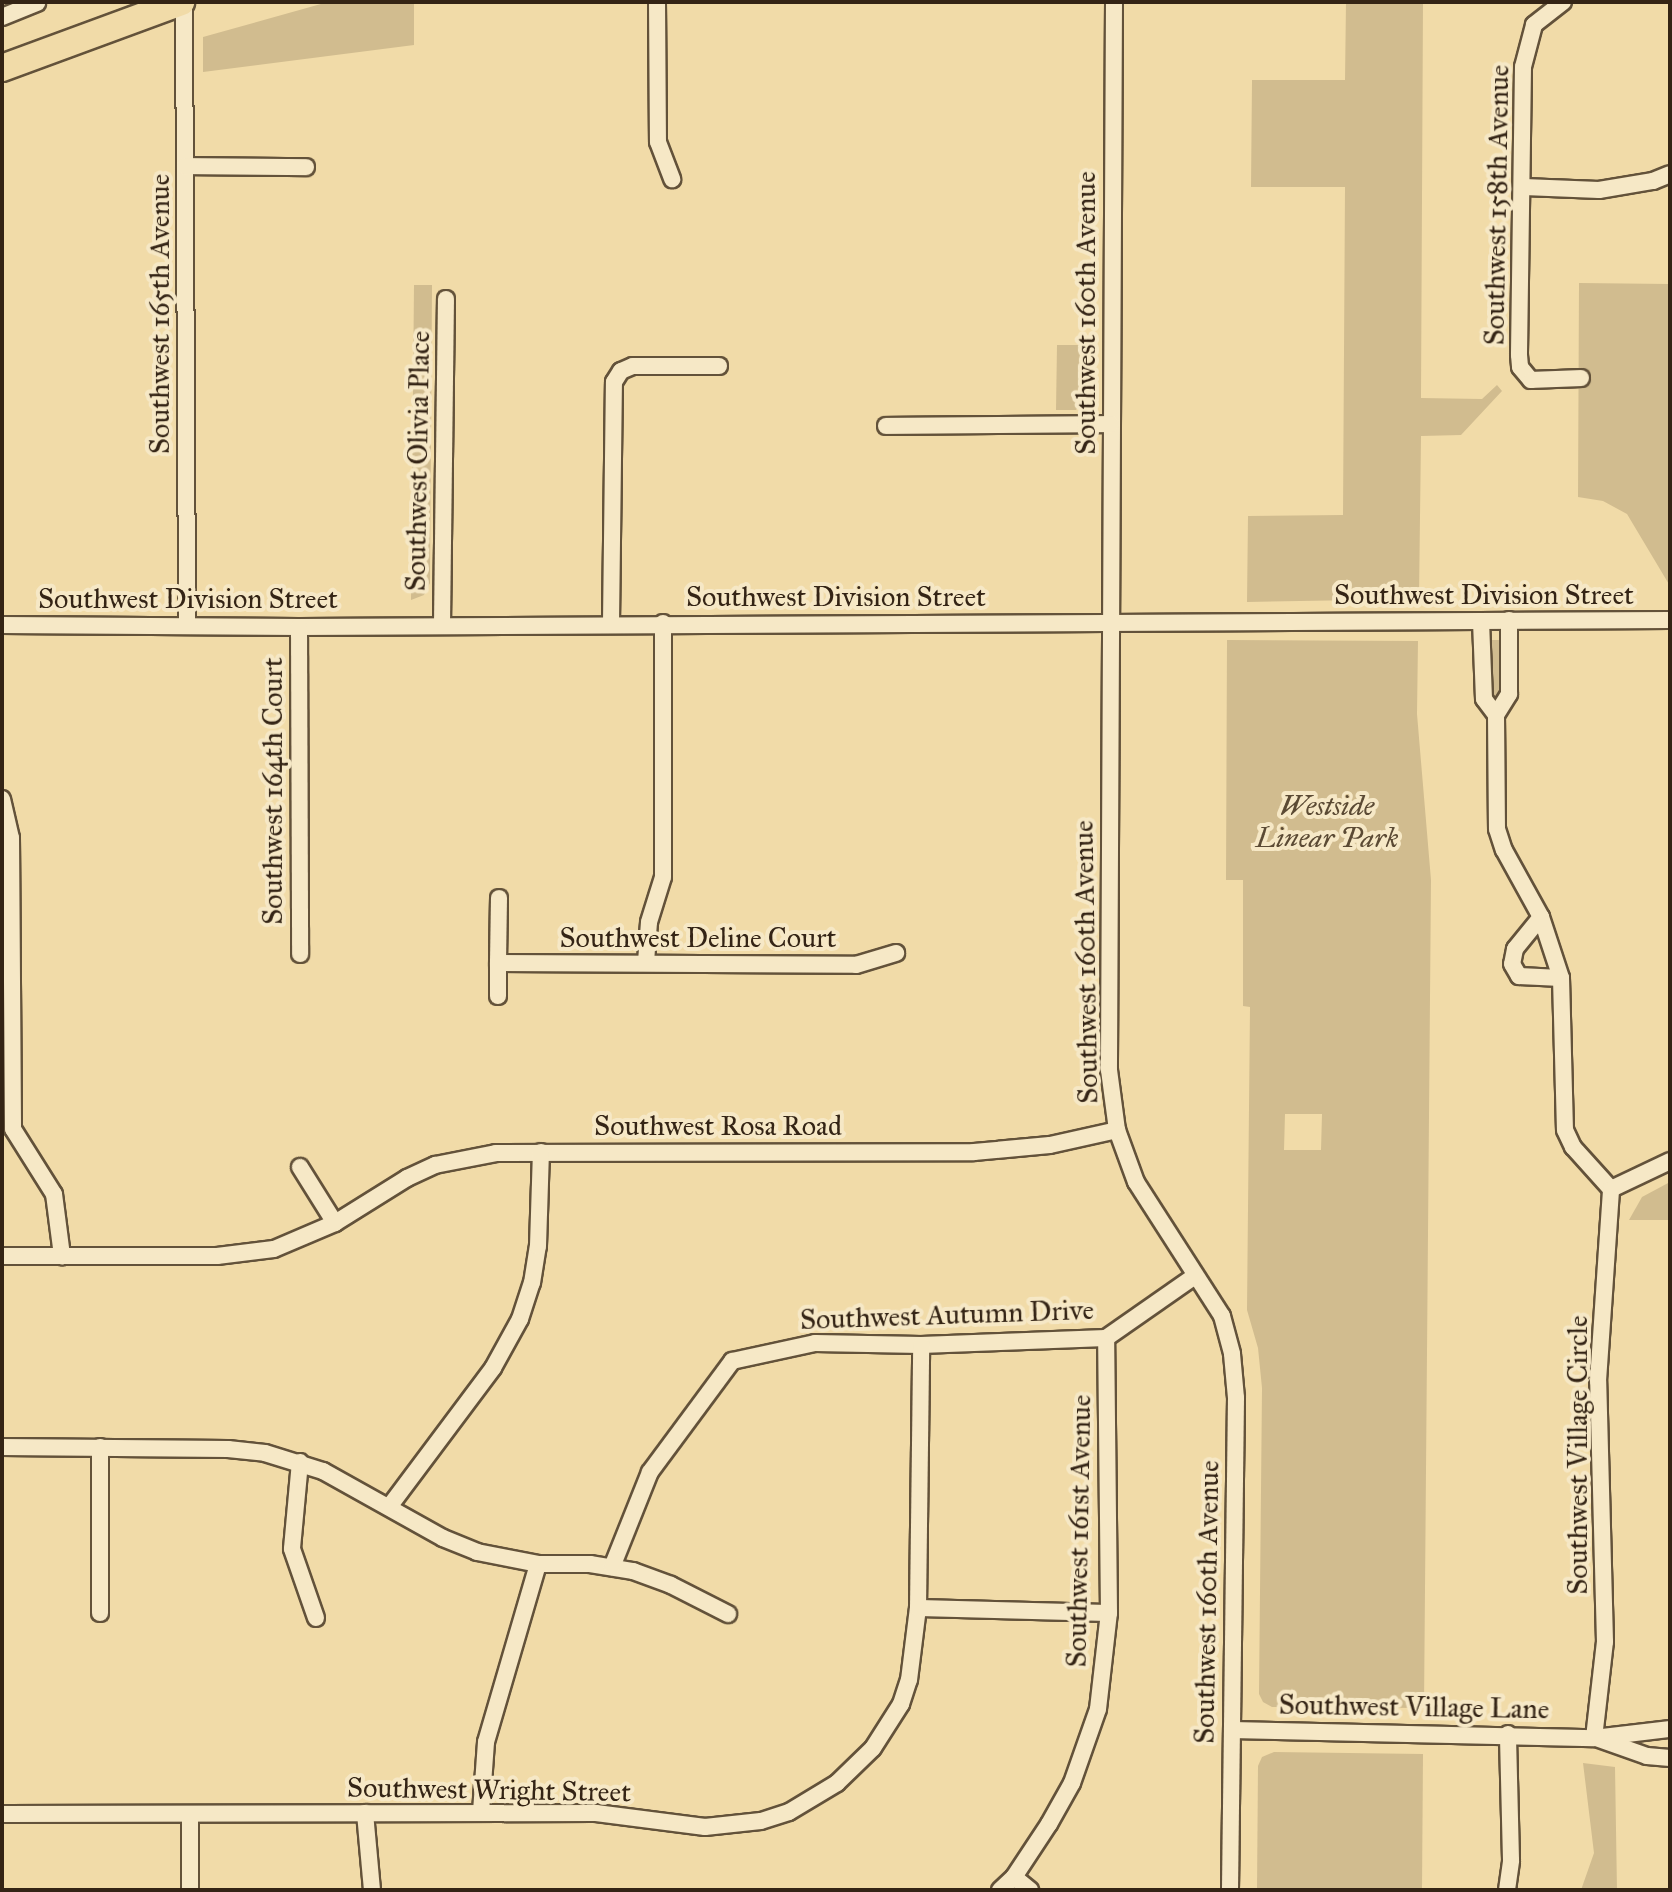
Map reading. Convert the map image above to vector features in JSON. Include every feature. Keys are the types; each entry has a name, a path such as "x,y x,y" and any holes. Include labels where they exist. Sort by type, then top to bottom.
{"main road":[{"path":"2,68 183,2"}],"street":[{"name":"Southwest 165th Avenue","path":"183,2 187,625"},
{"path":"657,2 658,142 672,179"},
{"name":"Southwest 160th Avenue","path":"1114,2 1109,1070 1117,1130 1145,1201 1222,1316 1232,1354 1236,1398 1230,1890"},
{"name":"Southwest 158th Avenue","path":"1563,2 1534,25 1523,67 1524,187 1519,355 1524,376 1531,380 1581,378"},
{"path":"2,17 37,3"},
{"path":"185,166 306,167"},
{"path":"1524,187 1599,190 1653,181 1670,174"},
{"name":"Southwest Olivia Place","path":"442,624 446,299"},
{"path":"611,623 613,389 617,374 640,366 719,366"},
{"path":"886,426 1111,424"},
{"path":"1509,620 1509,694 1496,715 1497,829 1504,850 1541,917 1561,978 1565,1130 1573,1147 1611,1189 1670,1161"},
{"name":"Southwest Division Street","path":"2,625 299,627 611,623 1670,620"},
{"path":"1481,621 1484,699 1496,715"},
{"path":"646,962 649,922 663,877 663,623"},
{"name":"Southwest 164th Court","path":"299,627 300,954"},
{"path":"2,799 11,838 13,1129 54,1194 62,1256"},
{"path":"498,996 499,898"},
{"path":"1541,917 1515,949 1512,964 1519,976 1561,978"},
{"name":"Southwest Deline Court","path":"498,963 856,965 896,953"},
{"name":"Southwest Rosa Road","path":"2,1256 251,1253 274,1249 335,1223 407,1178 435,1165 496,1153 974,1152 1050,1145 1117,1130"},
{"path":"389,1507 493,1368 516,1328 536,1264 541,1152"},
{"path":"300,1167 335,1223"},
{"name":"Southwest Village Circle","path":"1594,1738 1605,1642 1598,1381 1611,1189"},
{"name":"Southwest Autumn Drive","path":"612,1567 650,1472 732,1361 815,1343 921,1345 1106,1338 1195,1276"},
{"name":"Southwest 161st Avenue","path":"1000,1890 1014,1877 1072,1783 1088,1742 1106,1660 1109,1613 1106,1338"},
{"name":"Southwest Wright Street","path":"2,1814 617,1813 705,1827 761,1821 789,1812 813,1799 858,1765 890,1723 909,1680 918,1608 921,1345"},
{"path":"2,1447 228,1449 300,1462 353,1485 477,1552 538,1564 612,1567 671,1585 728,1614"},
{"path":"100,1447 100,1613"},
{"path":"300,1462 292,1549 316,1618"},
{"path":"481,1812 486,1742 538,1564"},
{"path":"918,1608 1109,1613"},
{"name":"Southwest Village Lane","path":"1232,1730 1594,1738 1670,1729"},
{"path":"1507,1890 1511,1860 1508,1734"},
{"name":"Southwest Village Lane","path":"1594,1738 1647,1756 1670,1758"},
{"path":"365,1813 372,1890"},
{"path":"190,1815 190,1890"},
{"path":"1014,1877 1030,1890"}],"green space":[{"path":"328,2 414,2 414,45 203,72 203,37"},
{"path":"1346,2 1423,2 1421,398 1482,399 1497,385 1502,391 1461,435 1421,436 1419,599 1247,602 1248,516 1343,515 1345,187 1251,187 1252,80 1345,80"},
{"path":"1579,283 1670,284 1670,586 1627,514 1603,501 1578,497"},
{"path":"414,285 432,285 430,583 424,595 411,600"},
{"path":"1057,345 1083,345 1083,399 1076,410 1056,410"},
{"name":"Westside Linear Park","path":"1227,640 1418,641 1417,714 1431,880 1424,1708 1272,1707 1263,1702 1259,1694 1262,1388 1258,1348 1247,1310 1250,1007 1243,1006 1243,880 1226,880","holes":["1285,1114 1322,1114 1321,1150 1284,1150"]},
{"path":"1490,640 1503,640 1503,701 1490,701"},
{"path":"1670,1182 1670,1220 1629,1220 1642,1197"},
{"path":"1274,1752 1423,1754 1422,1890 1257,1890 1258,1766 1262,1757"},
{"path":"1583,1763 1615,1767 1617,1890 1581,1890 1594,1853"}]}
